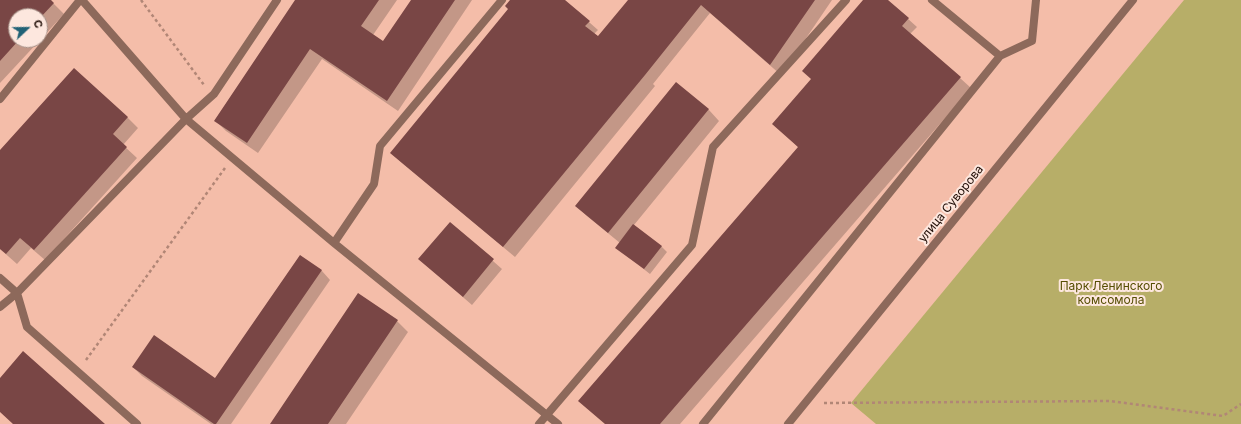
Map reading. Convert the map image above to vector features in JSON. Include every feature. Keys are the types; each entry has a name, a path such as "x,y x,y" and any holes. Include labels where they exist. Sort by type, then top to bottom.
{"street":[{"path":"0,99 81,0 186,119 334,243 558,424"},
{"path":"0,307 17,293 186,119 214,94 277,0"},
{"path":"334,243 374,184 380,146 502,0"},
{"path":"539,424 692,245 713,147 846,0"},
{"path":"932,0 1000,56"},
{"path":"703,424 1000,56 1032,41 1036,0"},
{"name":"улица Суворова","path":"788,424 1133,0"},
{"path":"0,278 17,293 27,327 137,424"}],"path":[{"path":"141,0 208,90"},
{"path":"78,372 232,158"},
{"path":"806,402 1110,401 1223,416 1241,404"}],"green space":[{"name":"Парк Ленинского комсомола","path":"1184,0 1241,0 1241,424 876,424 851,403"}],"building":[{"path":"0,0 51,0 54,3 48,9 48,8 8,8 8,48 12,48 0,61"},
{"path":"295,0 379,0 361,26 383,41 411,0 455,0 387,101 310,49 247,143 214,121"},
{"path":"510,0 565,0 590,21 585,26 598,36 628,0 815,0 770,65 701,5 503,247 390,153 508,9 505,6"},
{"path":"863,0 888,0 909,18 902,26 961,77 660,424 605,424 578,401 798,147 772,124 811,79 802,71"},
{"path":"74,68 128,117 113,134 127,147 34,250 20,238 6,254 0,249 0,150"},
{"path":"676,82 709,109 608,233 575,206"},
{"path":"450,222 494,259 463,297 418,259"},
{"path":"633,224 662,246 644,269 615,248"},
{"path":"300,255 322,270 216,424 132,367 154,335 215,378"},
{"path":"358,293 398,320 328,424 270,424"},
{"path":"23,351 105,424 13,424 0,412 0,378"}]}
